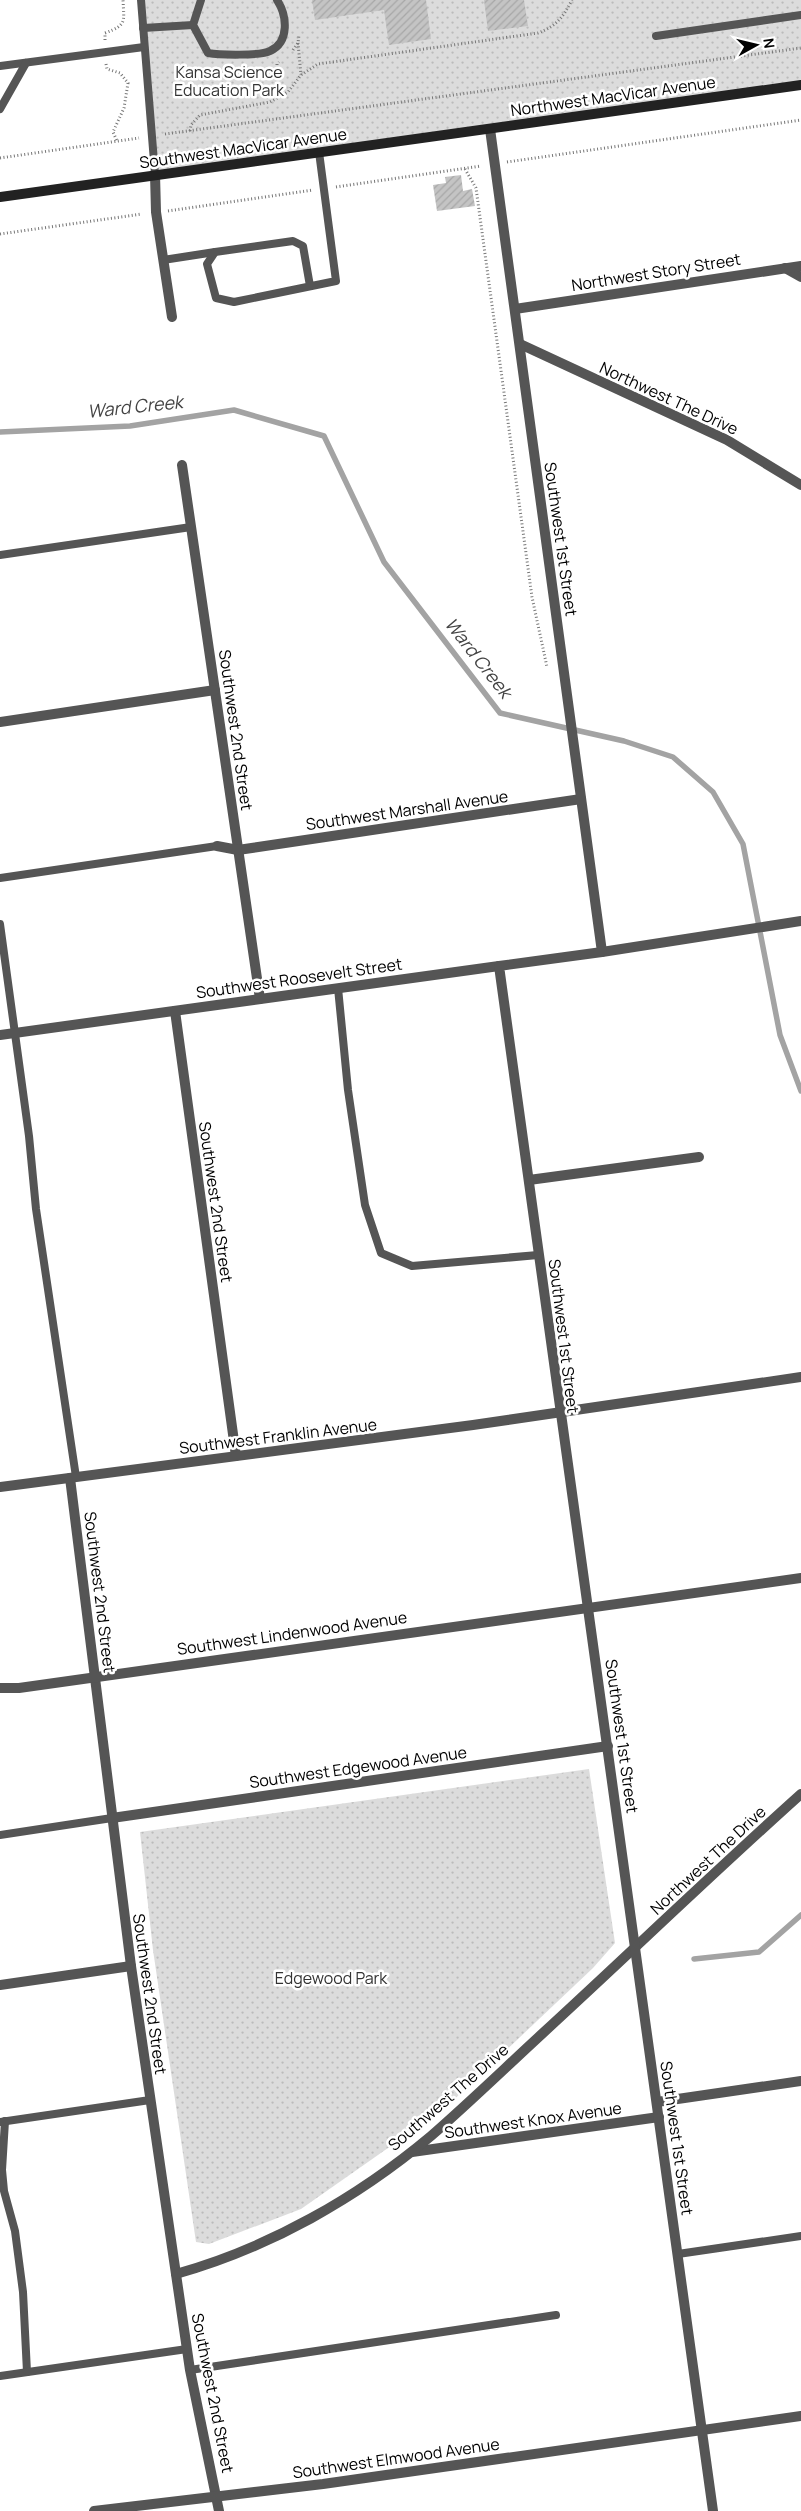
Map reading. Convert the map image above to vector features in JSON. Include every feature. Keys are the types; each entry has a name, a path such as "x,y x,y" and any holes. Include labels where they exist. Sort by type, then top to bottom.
{"main road":[{"name":"Northwest MacVicar Avenue","path":"490,129 801,85"},
{"name":"Southwest MacVicar Avenue","path":"0,197 490,129"}],"street":[{"name":"Southwest 1st Street","path":"490,129 602,952"},
{"path":"155,174 156,212 172,317"},
{"name":"Northwest Story Street","path":"516,309 801,266"},
{"path":"785,268 801,277"},
{"name":"Northwest The Drive","path":"520,344 727,440 801,485"},
{"name":"Southwest 2nd Street","path":"182,465 260,999"},
{"path":"0,722 215,690"},
{"name":"Southwest Marshall Avenue","path":"217,846 238,850 580,799"},
{"name":"Southwest Roosevelt Street","path":"0,1034 602,952 799,922"},
{"name":"Southwest 1st Street","path":"499,966 559,1413 608,1746 713,2511"},
{"name":"Southwest 2nd Street","path":"174,1011 236,1456"},
{"path":"529,1180 699,1157"},
{"name":"Southwest Franklin Avenue","path":"0,1487 559,1413 801,1377"},
{"name":"Southwest 2nd Street","path":"73,1478 130,1966 190,2370 219,2511"},
{"name":"Southwest Lindenwood Avenue","path":"0,1688 19,1688 801,1578"},
{"name":"Southwest Edgewood Avenue","path":"112,1818 608,1746"},
{"name":"Northwest The Drive","path":"636,1948 801,1794"},
{"name":"Southwest The Drive","path":"176,2274 217,2261 313,2219 363,2187 411,2152 636,1948"},
{"path":"0,1985 130,1966"},
{"path":"657,2102 801,2081"},
{"name":"Southwest Knox Avenue","path":"411,2152 659,2117"},
{"name":"Southwest Elmwood Avenue","path":"94,2511 323,2484 801,2416"}],"lane":[{"path":"141,0 155,174"},
{"path":"201,0 193,25 208,53 219,55 269,52 280,44 285,28 284,11 277,0"},
{"path":"656,36 801,15"},
{"path":"143,28 193,25"},
{"path":"0,66 144,47"},
{"path":"0,109 26,63"},
{"path":"215,252 207,264 216,298 234,302 336,281 319,152"},
{"path":"163,260 293,241 303,246 310,286"},
{"path":"0,555 191,527"},
{"path":"0,878 217,846"},
{"path":"0,924 16,1032 36,1209 73,1478"},
{"path":"338,988 348,1090 365,1205 381,1253 412,1266 538,1255"},
{"path":"0,1835 112,1818"},
{"path":"27,2372 23,2292 16,2231 4,2191 2,2170 3,2121 150,2100"},
{"path":"678,2254 801,2236"},
{"path":"190,2370 556,2315"},
{"path":"0,2376 187,2349"}],"path":[{"path":"117,141 112,132 124,108 128,83 120,72 107,69 105,32 120,27 124,21 123,0"},
{"path":"190,131 191,125 200,116 270,102 288,92 301,75 318,64 538,33 552,28 561,20 572,0"},
{"path":"298,43 301,75"},
{"path":"0,158 801,48"},
{"path":"0,234 801,120"},
{"path":"465,168 476,188 532,597 548,672"}],"green space":[{"name":"Kansa Science Education Park","path":"141,0 801,0 801,83 155,174"},
{"name":"Edgewood Park","path":"589,1769 615,1943 593,1968 445,2108 301,2209 209,2244 196,2242 153,1950 140,1832"}],"building":[{"path":"312,0 426,0 431,39 389,45 384,10 315,20"},
{"path":"484,0 524,0 528,26 488,31"},
{"path":"461,175 463,191 472,189 475,206 437,211 433,185 446,183 445,177"}],"waterway":[{"name":"Ward Creek","path":"0,432 130,426 234,410 324,436 384,562 500,713 624,741 673,757 713,792 743,844 780,1035 801,1091"},
{"path":"694,1959 759,1952 801,1915"}]}
